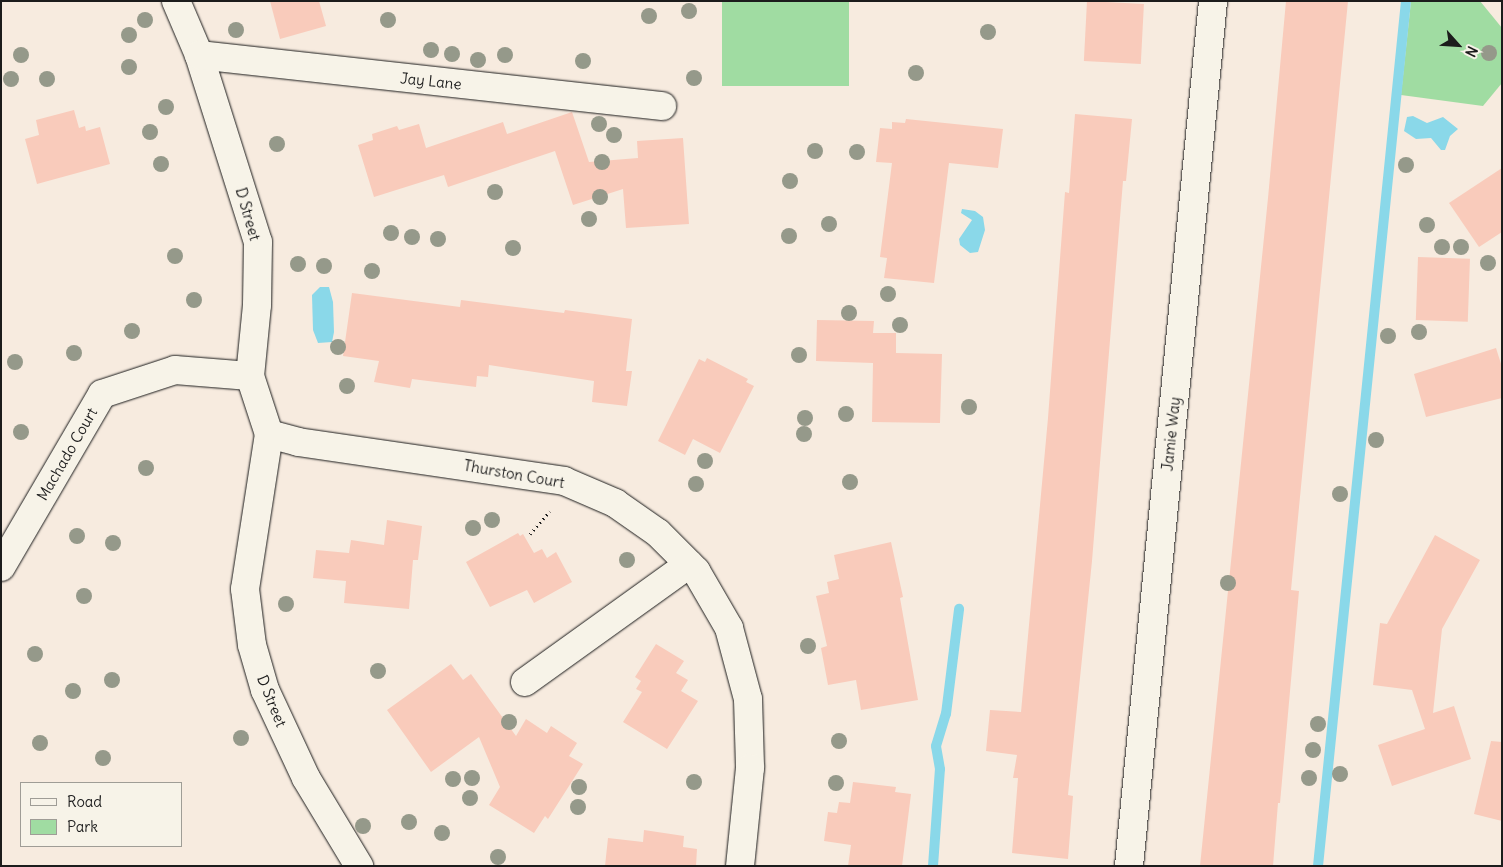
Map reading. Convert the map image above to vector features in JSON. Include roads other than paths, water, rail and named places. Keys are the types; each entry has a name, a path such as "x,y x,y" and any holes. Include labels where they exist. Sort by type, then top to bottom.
{"street":[{"name":"D Street","path":"176,1 199,55 258,242 257,305 250,376 268,434 244,590 252,645 265,690 306,778 359,866"},
{"name":"Jamie Way","path":"1128,866 1213,1"},
{"name":"Jay Lane","path":"199,55 662,106"},
{"name":"Machado Court","path":"1,567 102,394 175,370 250,376"},
{"name":"Thurston Court","path":"268,434 298,442 564,481 615,503 658,533 696,571 729,628 748,700 750,768 740,866"},
{"path":"524,682 689,564"}],"water":[{"path":"1413,116 1427,123 1443,117 1458,129 1450,136 1445,150 1441,150 1431,138 1416,139 1404,131 1407,117"},
{"path":"962,209 975,211 983,217 985,230 978,252 970,253 960,245 959,239 972,220 961,213"},
{"path":"320,287 329,287 333,302 334,332 332,342 318,343 313,330 312,295"}],"waterway":[{"path":"1318,866 1406,1"},
{"path":"933,866 940,769 936,746 946,714 959,609"}]}
